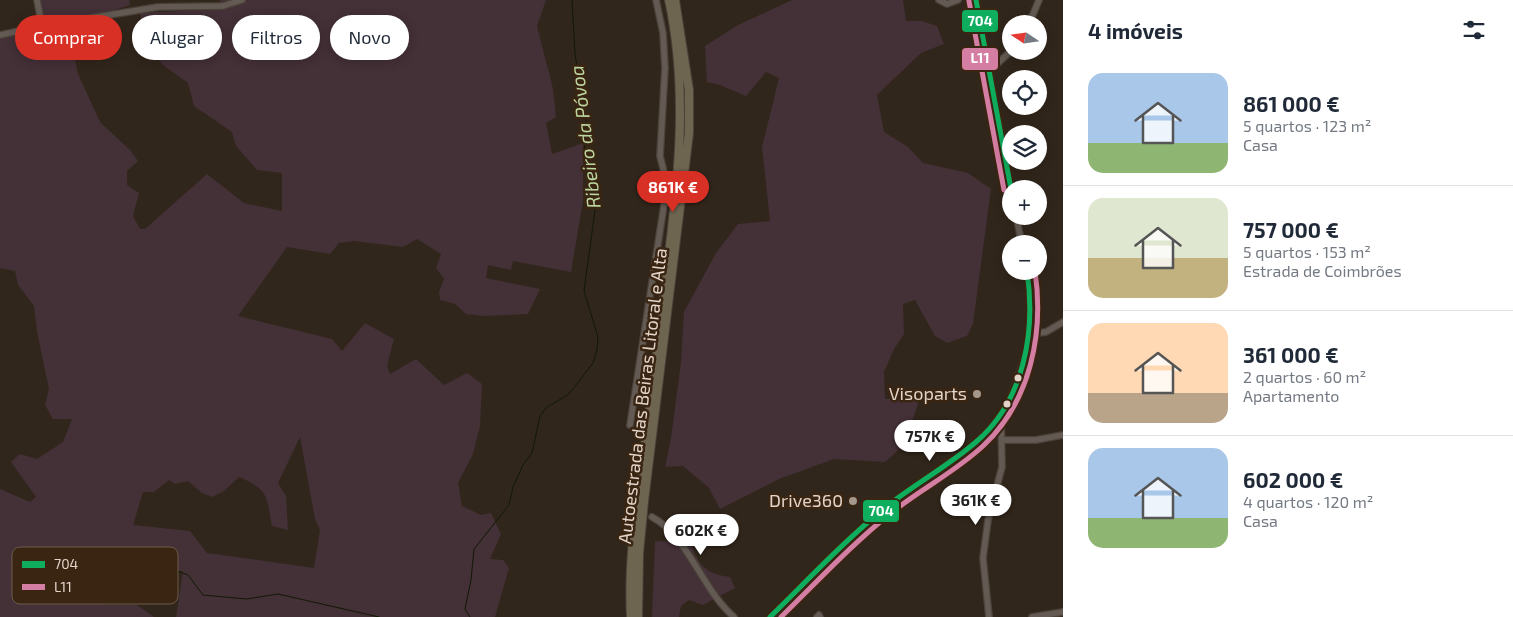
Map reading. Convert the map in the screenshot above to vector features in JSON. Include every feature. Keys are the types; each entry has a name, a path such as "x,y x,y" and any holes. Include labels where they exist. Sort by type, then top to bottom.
{"highway":[{"name":"Autoestrada das Beiras Litoral e Alta","path":"631,617 631,585 638,500 678,191 682,132 679,67 675,27 669,0"},
{"name":"Autoestrada das Beiras Litoral e Alta","path":"638,617 639,553 644,501 689,133 689,90 675,0"}],"street":[{"path":"37,0 40,15"},
{"path":"109,15 158,7 222,6 242,0"},
{"path":"630,425 666,192 665,176 660,156 665,68 664,42 656,0"},
{"path":"939,0 947,4 958,0"},
{"path":"976,0 1009,180"},
{"path":"1032,15 1038,0"},
{"path":"0,35 15,32"},
{"path":"989,68 1002,59"},
{"path":"770,617 886,507 967,449 1001,415 1018,377 1031,334 1032,316 1028,280"},
{"path":"1031,334 1046,332 1063,322"},
{"path":"990,615 983,558 984,541 1002,467 1001,415"},
{"path":"992,426 1002,440"},
{"path":"1002,440 1036,440 1063,435"},
{"path":"652,517 667,527 720,602 734,617"},
{"path":"1032,617 1063,612"}],"shaded area":[{"path":"39,0 129,0 130,5 111,11 87,15 42,15"},
{"path":"220,0 546,0 537,26 553,89 556,117 546,123 552,154 583,143 583,201 571,272 513,261 511,270 488,265 486,278 540,289 528,314 485,316 466,314 455,304 440,300 439,292 444,279 436,268 441,254 417,239 403,247 354,241 339,243 330,254 287,247 238,316 332,339 342,351 365,323 394,339 387,366 390,374 416,359 444,385 467,373 482,384 480,426 473,454 458,483 462,506 481,515 491,513 501,534 490,559 503,560 509,568 495,617 176,617 183,571 178,571 178,547 12,547 12,604 137,605 154,617 0,617 0,489 30,502 36,497 11,462 20,454 37,459 63,442 72,419 53,419 45,405 49,389 37,332 34,306 18,285 15,271 0,268 0,38 15,35 15,60 75,60 78,74 100,122 131,151 138,161 127,171 127,185 139,193 133,216 140,229 145,229 207,174 244,203 282,211 282,173 257,170 236,146 232,132 194,106 188,83 159,60 222,60 222,15 140,15 140,13 220,9","holes":["300,437 315,519 320,530 314,568 207,553 190,531 133,525 143,492 154,492 169,480 175,484 188,481 202,493 212,497 224,491 239,477 261,490 267,500 272,526 288,530 286,496 278,483"]},
{"path":"792,0 903,0 906,21 922,21 937,26 944,44 921,53 877,95 884,132 908,147 923,163 968,173 991,189 973,324 967,336 947,343 935,336 915,300 903,304 904,334 894,349 884,372 885,399 920,397 905,444 885,462 834,459 779,479 720,509 709,488 683,466 665,467 671,438 681,362 684,312 716,253 738,224 770,221 762,147 779,78 766,72 746,96 720,85 707,82 705,46 738,25"},
{"path":"655,541 690,542 696,556 704,567 721,576 730,577 735,588 703,605 689,600 681,606 679,617 652,617"}],"waterway":[{"name":"Ribeiro da Póvoa","path":"470,617 465,609 471,580 474,549 509,505 513,487 523,465 532,453 540,416 546,408 569,394 593,363 597,350 598,337 584,291 596,203 584,155 586,122 575,54 572,0"},
{"path":"178,571 188,575 203,595 247,599 278,594 379,617"}],"transit line":[{"name":"704","path":"976,0 1009,180"},
{"name":"L11","path":"969,1 1002,180"},
{"name":"704","path":"770,617 871,520 897,499 965,451 992,425 1005,407 1016,386 1023,364 1030,318 1028,280"},
{"name":"L11","path":"781,617 877,525 902,504 972,455 999,428 1013,408 1023,387 1030,365 1035,342 1037,318 1036,280"}],"place":[{"name":"Visoparts","path":"977,394"},
{"name":"Drive360","path":"853,501"}]}
